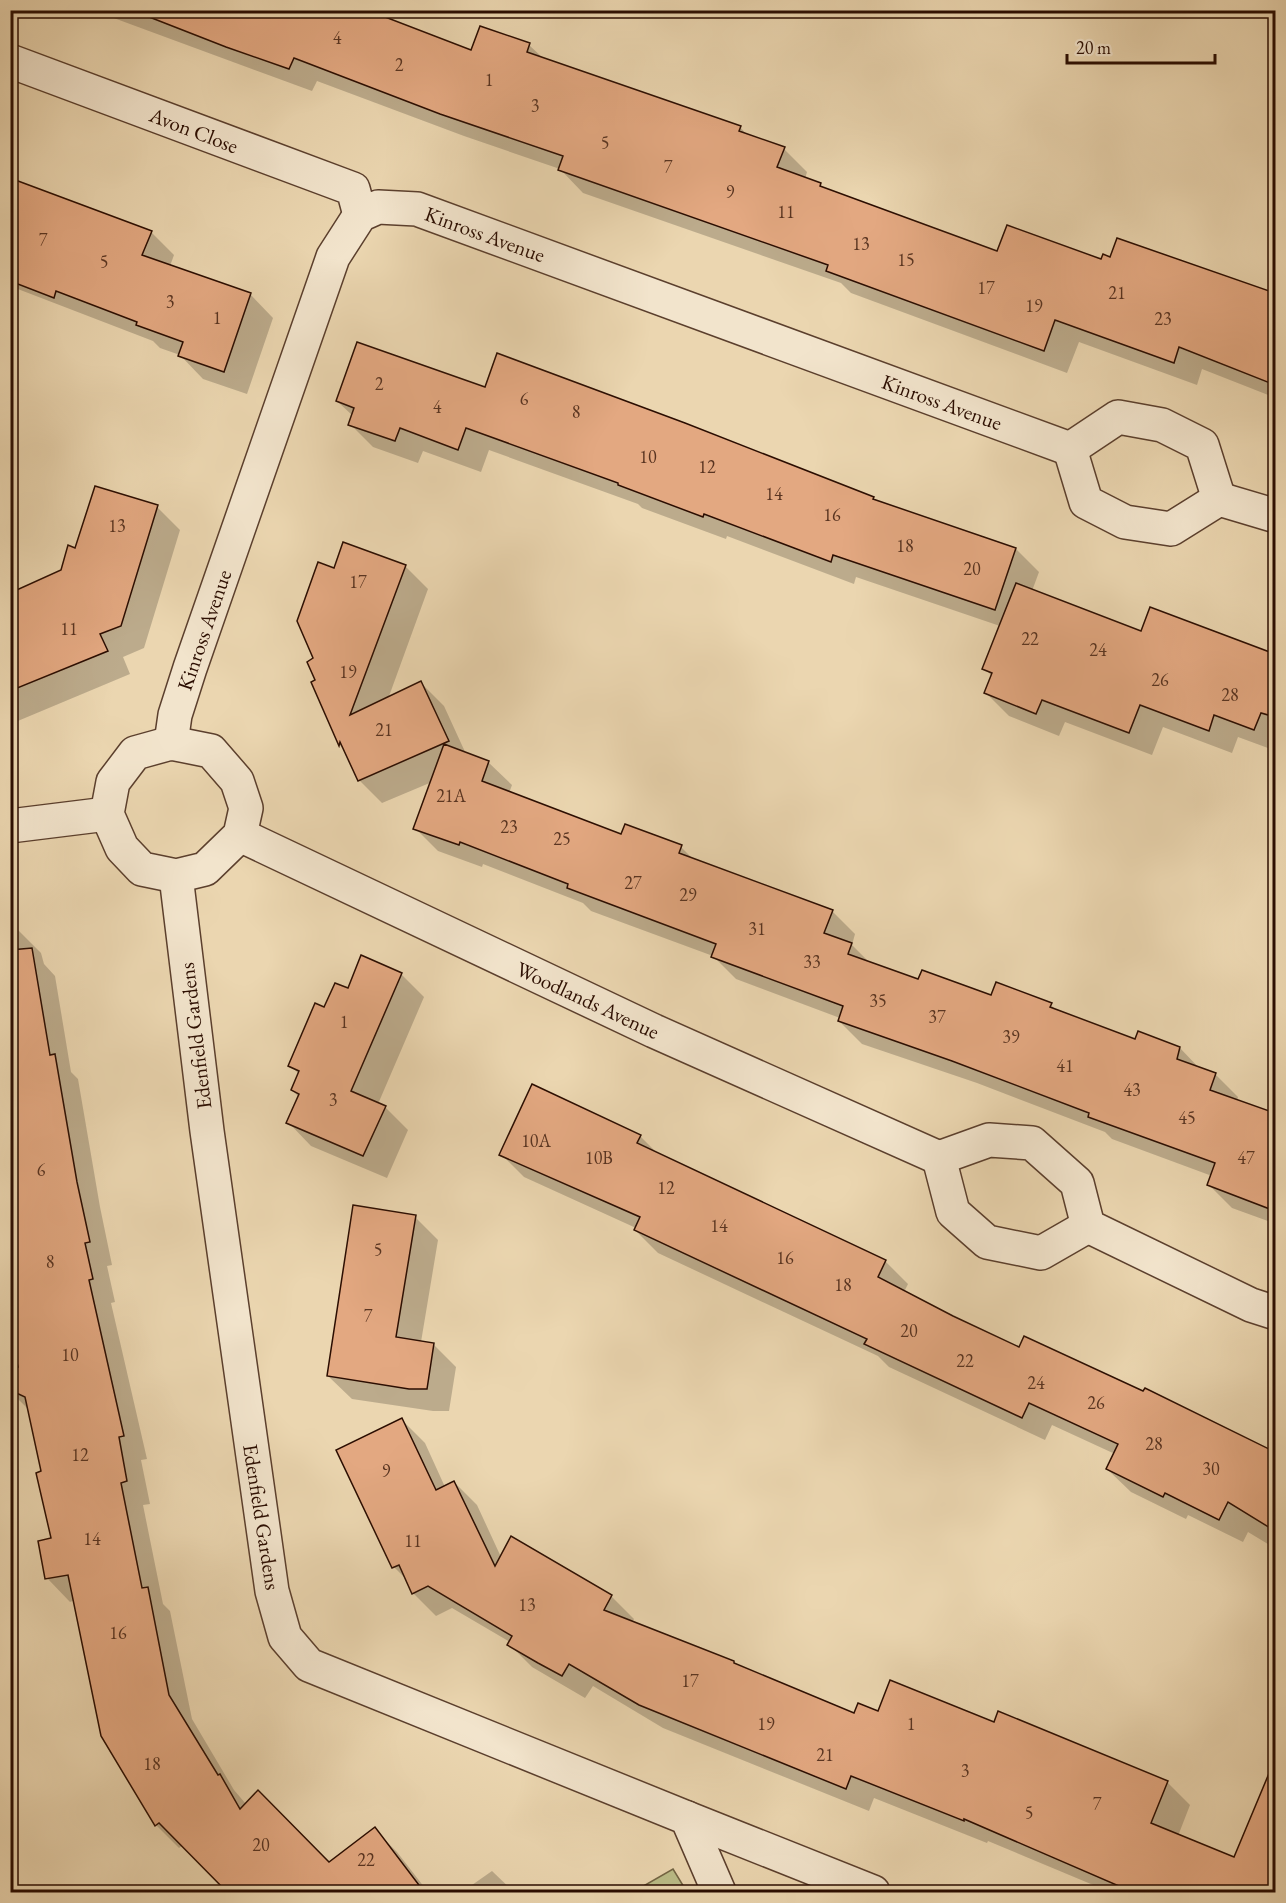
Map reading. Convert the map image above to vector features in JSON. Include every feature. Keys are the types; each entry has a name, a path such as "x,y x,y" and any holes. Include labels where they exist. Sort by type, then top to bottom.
{"street":[{"name":"Avon Close","path":"10,61 353,189 360,215"},
{"name":"Kinross Avenue","path":"171,743 175,715 190,668 333,257 360,215 378,207 417,209 1070,449"},
{"path":"1219,499 1202,445 1162,425 1118,417 1070,449 1086,502 1125,522 1172,529 1219,499 1275,516"},
{"path":"171,743 211,751 237,781 246,808 240,835 205,869 176,876 142,869 122,848 107,814 114,782 135,753 171,743"},
{"path":"10,826 107,814"},
{"name":"Woodlands Avenue","path":"240,835 654,1031 939,1158"},
{"name":"Edenfield Gardens","path":"176,876 207,1131 268,1568 285,1637 309,1665 861,1890"},
{"path":"1088,1226 1041,1253 987,1242 953,1212 939,1158 989,1140 1032,1143 1077,1183 1088,1226 1251,1305 1275,1313"},
{"path":"687,1818 719,1893"}],"green space":[{"path":"673,1869 687,1892 633,1892"}],"building":[{"path":"140,10 367,10 471,50 480,26 530,43 527,52 741,126 739,131 785,147 777,167 821,183 820,186 997,251 1007,225 1101,259 1103,254 1110,257 1117,238 1275,293 1275,385 1179,347 1174,363 1055,320 1044,351 826,271 828,265 558,170 563,156 440,114 294,58 289,69 139,13"},
{"path":"10,178 152,231 142,255 251,293 224,372 178,356 183,342 136,325 137,322 56,291 54,298 10,281"},
{"path":"357,342 485,387 497,353 685,423 874,497 873,499 1016,548 995,610 833,555 831,562 704,514 703,517 618,485 618,483 466,428 458,450 400,428 395,441 348,425 354,408 336,401"},
{"path":"95,486 158,505 121,626 100,634 108,651 10,691 10,593 61,570 68,545 75,548"},
{"path":"343,542 406,565 350,715 421,681 449,741 358,781 340,742 339,746 311,682 315,680 307,662 313,658 297,621 318,562 334,568"},
{"path":"1016,583 1141,631 1150,607 1275,654 1275,717 1261,713 1254,730 1214,715 1209,731 1140,705 1129,733 1042,700 1036,714 984,693 992,673 982,669"},
{"path":"444,744 489,761 482,781 621,834 625,824 682,845 679,853 833,910 824,933 852,943 848,954 918,979 922,970 991,995 996,982 1052,1003 1050,1007 1135,1039 1138,1031 1180,1047 1177,1059 1216,1073 1210,1090 1275,1113 1275,1211 1207,1185 1215,1163 1088,1117 1089,1113 952,1061 838,1021 843,1006 711,957 716,944 567,888 568,884 460,842 459,845 413,829"},
{"path":"32,948 50,1055 55,1054 90,1242 85,1243 93,1279 89,1280 124,1436 119,1437 127,1481 121,1483 142,1588 148,1587 169,1695 240,1809 258,1790 329,1862 375,1827 425,1893 228,1893 159,1823 155,1826 101,1736 68,1575 45,1579 38,1541 51,1538 36,1473 41,1471 25,1397 10,1390 10,1377 18,1367 10,1332 10,950"},
{"path":"361,955 402,973 351,1091 386,1106 363,1156 286,1123 299,1094 291,1090 299,1071 288,1066 315,1003 324,1007 335,983 348,988"},
{"path":"532,1084 641,1135 637,1143 886,1260 878,1277 953,1316 1019,1347 1024,1336 1143,1391 1145,1388 1275,1452 1275,1531 1228,1502 1219,1520 1165,1493 1163,1497 1106,1469 1118,1444 1029,1403 1022,1418 864,1344 867,1339 634,1230 640,1217 499,1155"},
{"path":"353,1205 416,1215 396,1337 434,1343 427,1389 409,1389 327,1376"},
{"path":"402,1418 436,1490 454,1481 495,1566 511,1536 612,1595 604,1610 734,1661 734,1663 854,1713 858,1703 878,1711 890,1680 994,1722 998,1711 1168,1781 1151,1823 1234,1857 1275,1759 1275,1893 1135,1893 964,1819 964,1821 851,1776 846,1789 639,1705 569,1664 562,1676 538,1663 507,1645 512,1636 428,1586 412,1594 399,1565 392,1568 336,1450"}]}
